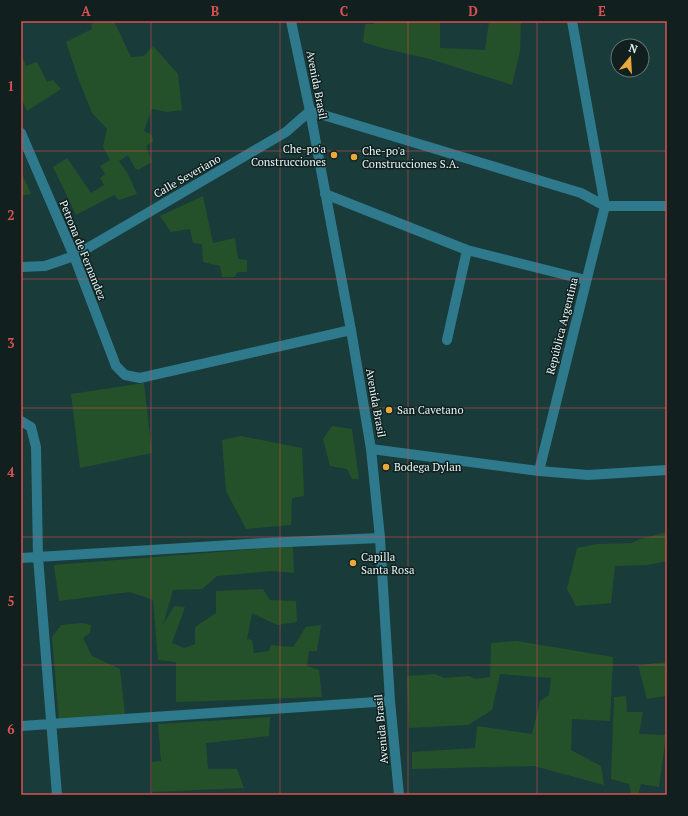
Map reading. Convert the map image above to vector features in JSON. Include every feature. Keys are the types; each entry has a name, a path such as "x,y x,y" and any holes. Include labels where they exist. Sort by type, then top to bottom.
{"street":[{"name":"Avenida Brasil","path":"291,21 310,111 351,330 371,449 380,538 390,701 399,795"},
{"name":"República Argentina","path":"539,471 605,206 572,21"},
{"path":"310,111 581,193 605,206 667,206"},
{"name":"Calle Severiano","path":"21,267 45,266 74,256 286,132 310,111"},
{"name":"Petrona de Fernandez","path":"21,133 74,256 116,366 125,375 140,378 351,330"},
{"path":"325,194 467,250 586,280"},
{"path":"447,340 467,250"},
{"path":"21,422 31,427 36,446 38,558 57,795"},
{"path":"371,449 588,476 667,470"},
{"path":"21,558 264,543 380,538"},
{"path":"21,726 390,701"}],"green space":[{"path":"100,21 114,21 131,57 144,56 153,46 178,74 182,110 167,112 152,109 144,131 152,135 153,142 146,146 152,162 138,170 135,168 128,155 119,161 128,174 137,194 119,200 114,195 76,215 53,167 67,158 91,193 104,185 100,178 105,174 100,166 110,160 103,147 107,129 92,113 66,42 92,29 91,24"},
{"path":"374,21 440,21 440,48 485,50 489,21 521,21 520,51 512,85 430,59 363,42 365,24 374,24"},
{"path":"21,59 23,59 26,66 37,62 47,82 53,80 61,89 27,111 21,98"},
{"path":"21,171 31,194 21,196"},
{"path":"203,196 213,243 235,238 238,259 247,260 247,272 238,272 234,277 222,277 220,266 203,262 202,244 193,243 190,229 171,232 160,216"},
{"path":"144,383 152,453 80,468 71,394"},
{"path":"332,426 352,429 359,479 352,479 347,469 330,466 323,439"},
{"path":"241,436 302,448 304,496 292,498 291,525 246,529 226,491 222,440"},
{"path":"667,532 667,561 647,565 615,566 611,603 576,606 567,589 577,548 597,544 631,543"},
{"path":"293,546 294,573 272,571 217,576 202,589 173,590 163,625 174,606 185,607 172,643 184,648 195,644 195,627 216,613 216,591 263,589 270,600 296,601 297,622 277,625 252,613 247,639 252,640 254,653 269,651 271,645 293,647 306,627 321,625 317,651 309,651 307,666 319,670 322,697 176,702 176,662 158,660 153,600 130,592 59,601 54,565"},
{"path":"82,623 91,625 90,633 83,638 92,656 120,669 125,714 59,721 52,637 61,625"},
{"path":"517,641 613,657 610,721 572,719 571,750 601,766 604,785 534,766 412,769 412,752 475,748 477,726 532,734 540,701 549,695 551,678 500,674 492,710 468,725 409,728 407,676 435,674 444,678 469,676 475,679 490,677 491,643"},
{"path":"667,662 667,696 647,699 638,665"},
{"path":"626,696 627,712 643,712 639,734 666,735 659,787 641,784 638,795 631,795 629,784 611,779 614,697"},
{"path":"270,717 269,736 206,743 208,769 237,769 244,788 152,792 152,762 161,761 158,724"}],"place":[{"name":"Che-po'a Construcciones","path":"334,155"},
{"name":"Che-po'a Construcciones S.A.","path":"354,157"},
{"name":"San Cavetano","path":"389,410"},
{"name":"Bodega Dylan","path":"386,467"},
{"name":"Capilla Santa Rosa","path":"353,563"}]}
